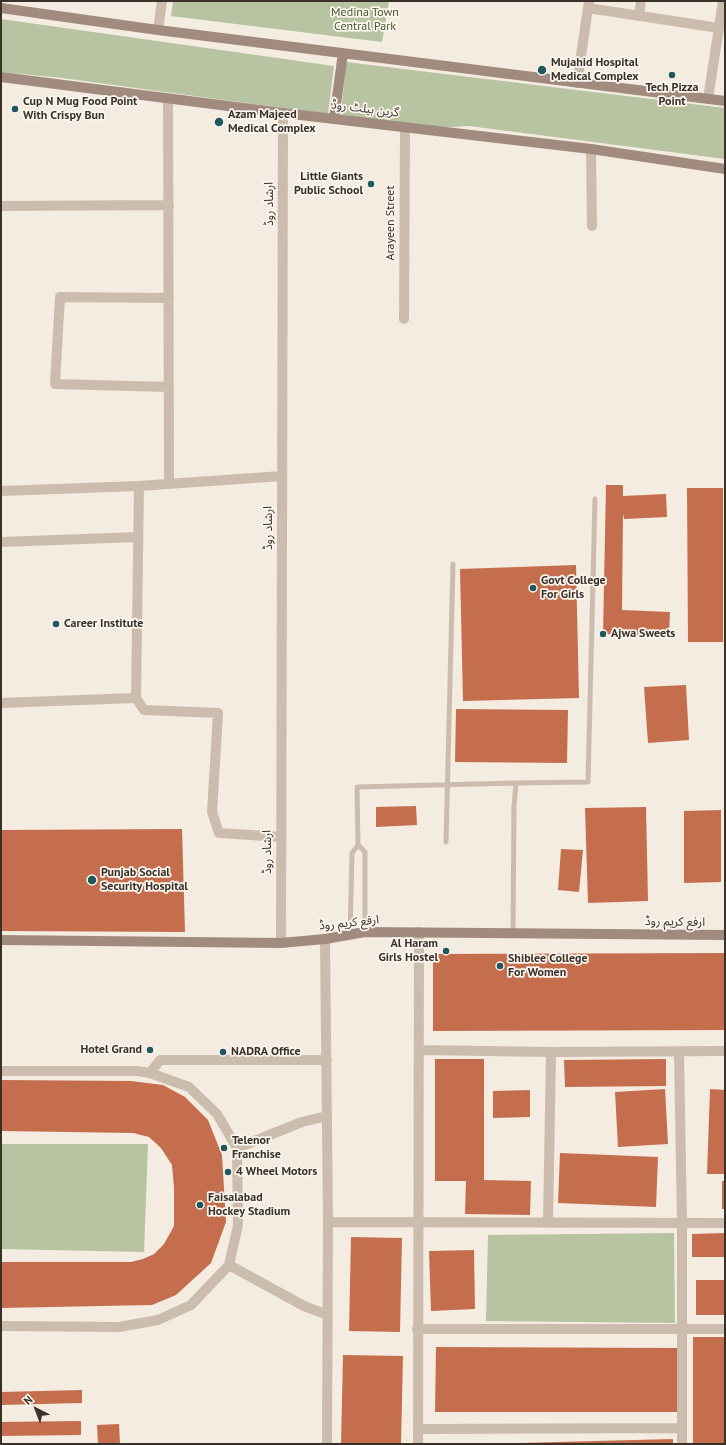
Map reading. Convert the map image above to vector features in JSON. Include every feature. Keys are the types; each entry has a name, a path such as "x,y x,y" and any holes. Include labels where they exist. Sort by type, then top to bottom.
{"street":[{"path":"158,30 162,1"},
{"path":"639,16 642,1"},
{"path":"708,99 723,1"},
{"path":"577,83 589,5 639,16 719,28"},
{"path":"1,8 158,30 725,101"},
{"path":"334,119 343,53"},
{"name":"گرین بیلٹ روڈ","path":"1,77 283,113 591,149 725,169"},
{"path":"168,98 169,484"},
{"name":"ارشاد روڈ","path":"281,943 283,113"},
{"name":"Arayeen Street","path":"404,319 405,127"},
{"path":"591,149 592,226"},
{"path":"1,206 169,205"},
{"path":"169,298 60,297 55,384 169,387"},
{"path":"1,491 139,486 282,476"},
{"path":"139,486 136,698 144,710 218,713 212,812 219,833 281,837"},
{"path":"1,542 138,537"},
{"path":"1,703 136,698"},
{"name":"ارفع کریم روڈ","path":"1,940 281,943 325,939 365,932 725,935"},
{"path":"418,1444 417,1223 419,932"},
{"path":"325,939 328,1222 327,1444"},
{"path":"419,1050 551,1052 725,1051"},
{"path":"548,1223 551,1052"},
{"path":"679,1052 682,1223 682,1444"},
{"path":"150,1073 160,1060 327,1060"},
{"path":"1,1071 138,1071 150,1073 189,1087 217,1114 237,1148 238,1225 229,1265 192,1305 158,1320 119,1326 1,1326"},
{"path":"237,1148 302,1122 327,1116"},
{"path":"328,1222 725,1223"},
{"path":"229,1265 304,1306 328,1315"},
{"path":"417,1329 725,1329"},
{"path":"418,1429 682,1428"}],"lane":[{"path":"350,935 352,853 358,845 357,786 447,786 588,782 595,499"},
{"path":"446,842 453,564"},
{"path":"513,933 514,806 516,783"},
{"path":"358,845 365,852 365,932"}],"green space":[{"name":"Medina Town Central Park","path":"173,1 389,1 382,42 171,16"},
{"path":"1,19 334,66 328,114 62,78 1,72"},
{"path":"346,62 725,108 725,159 469,126 435,128 341,115"},
{"path":"1,1144 148,1144 144,1252 1,1249"},
{"path":"674,1233 675,1323 486,1321 488,1235"}],"building":[{"path":"606,485 623,485 623,496 666,494 667,517 624,519 623,513 622,610 670,612 669,636 603,634"},
{"path":"687,488 723,488 723,642 688,642"},
{"path":"576,565 579,698 463,701 460,569"},
{"path":"686,685 689,740 648,743 644,687"},
{"path":"456,709 568,710 567,763 455,762"},
{"path":"416,806 417,825 376,827 376,807"},
{"path":"646,807 648,901 588,903 585,808"},
{"path":"721,810 721,882 684,883 684,811"},
{"name":"Punjab Social Security Hospital","path":"182,829 185,932 1,931 1,830"},
{"path":"561,849 583,850 579,892 558,890"},
{"path":"725,953 725,1030 433,1031 433,954"},
{"path":"435,1059 484,1059 484,1180 531,1181 530,1215 465,1214 466,1181 435,1181"},
{"path":"666,1059 666,1086 565,1087 564,1060"},
{"name":"Faisalabad Hockey Stadium","path":"1,1080 131,1081 163,1085 185,1097 208,1120 222,1155 226,1222 211,1263 176,1295 152,1305 1,1308 1,1262 131,1262 154,1254 164,1244 174,1226 174,1188 172,1165 161,1148 149,1137 133,1133 1,1131"},
{"path":"665,1089 668,1144 618,1147 615,1092"},
{"path":"710,1089 725,1090 725,1174 707,1174"},
{"path":"530,1090 530,1117 493,1118 493,1091"},
{"path":"560,1153 658,1157 656,1207 558,1203"},
{"path":"722,1181 725,1181 725,1209 722,1209"},
{"path":"725,1233 725,1257 692,1257 692,1234"},
{"path":"351,1237 402,1238 400,1332 349,1331"},
{"path":"474,1250 475,1309 431,1311 429,1251"},
{"path":"696,1280 725,1280 725,1315 696,1315"},
{"path":"693,1337 725,1337 725,1444 693,1444"},
{"path":"436,1347 677,1348 677,1412 435,1412"},
{"path":"343,1355 403,1356 401,1444 341,1444"},
{"path":"82,1390 82,1403 1,1405 1,1392"},
{"path":"81,1421 81,1435 1,1436 1,1422"},
{"path":"119,1424 120,1444 98,1444 97,1425"},
{"path":"673,1439 673,1444 519,1444 519,1443"}],"place":[{"name":"Mujahid Hospital Medical Complex","path":"542,70"},
{"name":"Tech Pizza Point","path":"672,75"},
{"name":"Cup N Mug Food Point With Crispy Bun","path":"15,109"},
{"name":"Azam Majeed Medical Complex","path":"219,122"},
{"name":"Little Giants Public School","path":"371,184"},
{"name":"Govt College For Girls","path":"533,588"},
{"name":"Career Institute","path":"56,624"},
{"name":"Ajwa Sweets","path":"603,634"},
{"name":"Punjab Social Security Hospital","path":"92,880"},
{"name":"Al Haram Girls Hostel","path":"446,951"},
{"name":"Shiblee College For Women","path":"500,966"},
{"name":"Hotel Grand","path":"150,1050"},
{"name":"NADRA Office","path":"223,1052"},
{"name":"Telenor Franchise","path":"224,1148"},
{"name":"4 Wheel Motors","path":"228,1172"},
{"name":"Faisalabad Hockey Stadium","path":"200,1205"}]}
